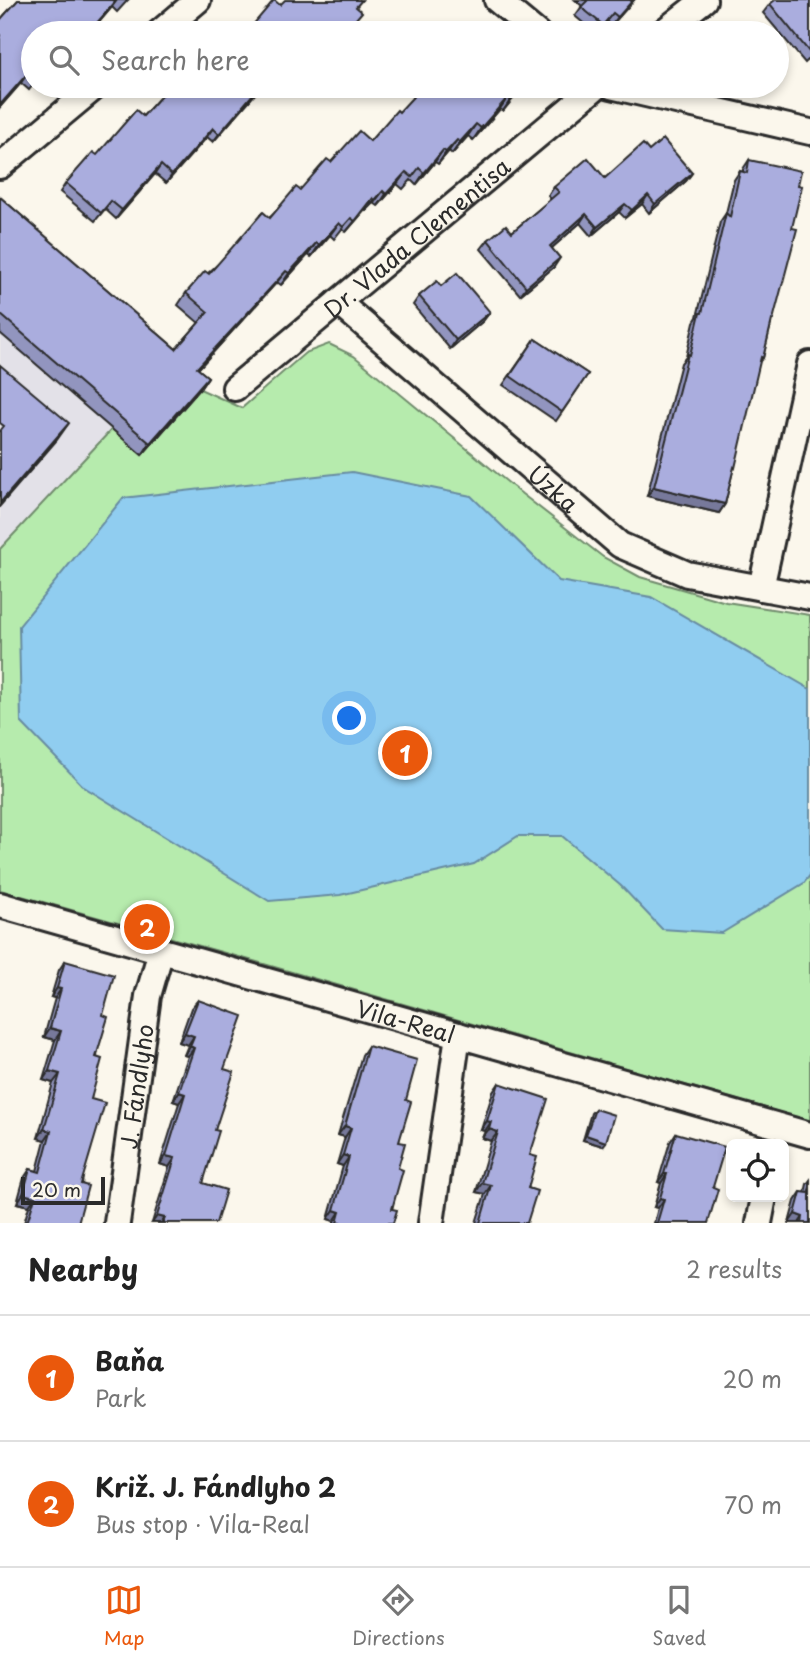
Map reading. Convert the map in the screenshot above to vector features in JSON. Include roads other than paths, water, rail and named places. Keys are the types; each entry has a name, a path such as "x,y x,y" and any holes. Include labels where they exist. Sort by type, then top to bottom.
{"street":[{"path":"173,21 198,0"},
{"path":"497,0 522,21"},
{"path":"677,21 704,0"},
{"path":"0,166 82,98"},
{"name":"Dr. Vlada Clementisa","path":"234,387 583,98"},
{"path":"664,98 810,131"},
{"name":"Úzka","path":"338,302 620,545 687,574 810,597"},
{"path":"761,588 810,364"},
{"name":"Vila-Real","path":"0,905 458,1035 775,1135 810,1135"},
{"name":"J. Fándlyho","path":"117,1223 148,996 161,951"},
{"path":"431,1223 458,1035"},
{"path":"759,1223 763,1202"}],"water":[{"path":"352,472 471,496 559,581 651,597 810,689 810,875 804,883 722,933 662,929 621,886 562,836 518,836 474,864 340,895 269,901 84,787 21,722 19,626 123,498"}],"place":[{"name":"Baňa","path":"405,753"},
{"name":"Križ. J. Fándlyho 2","path":"147,927"}]}
